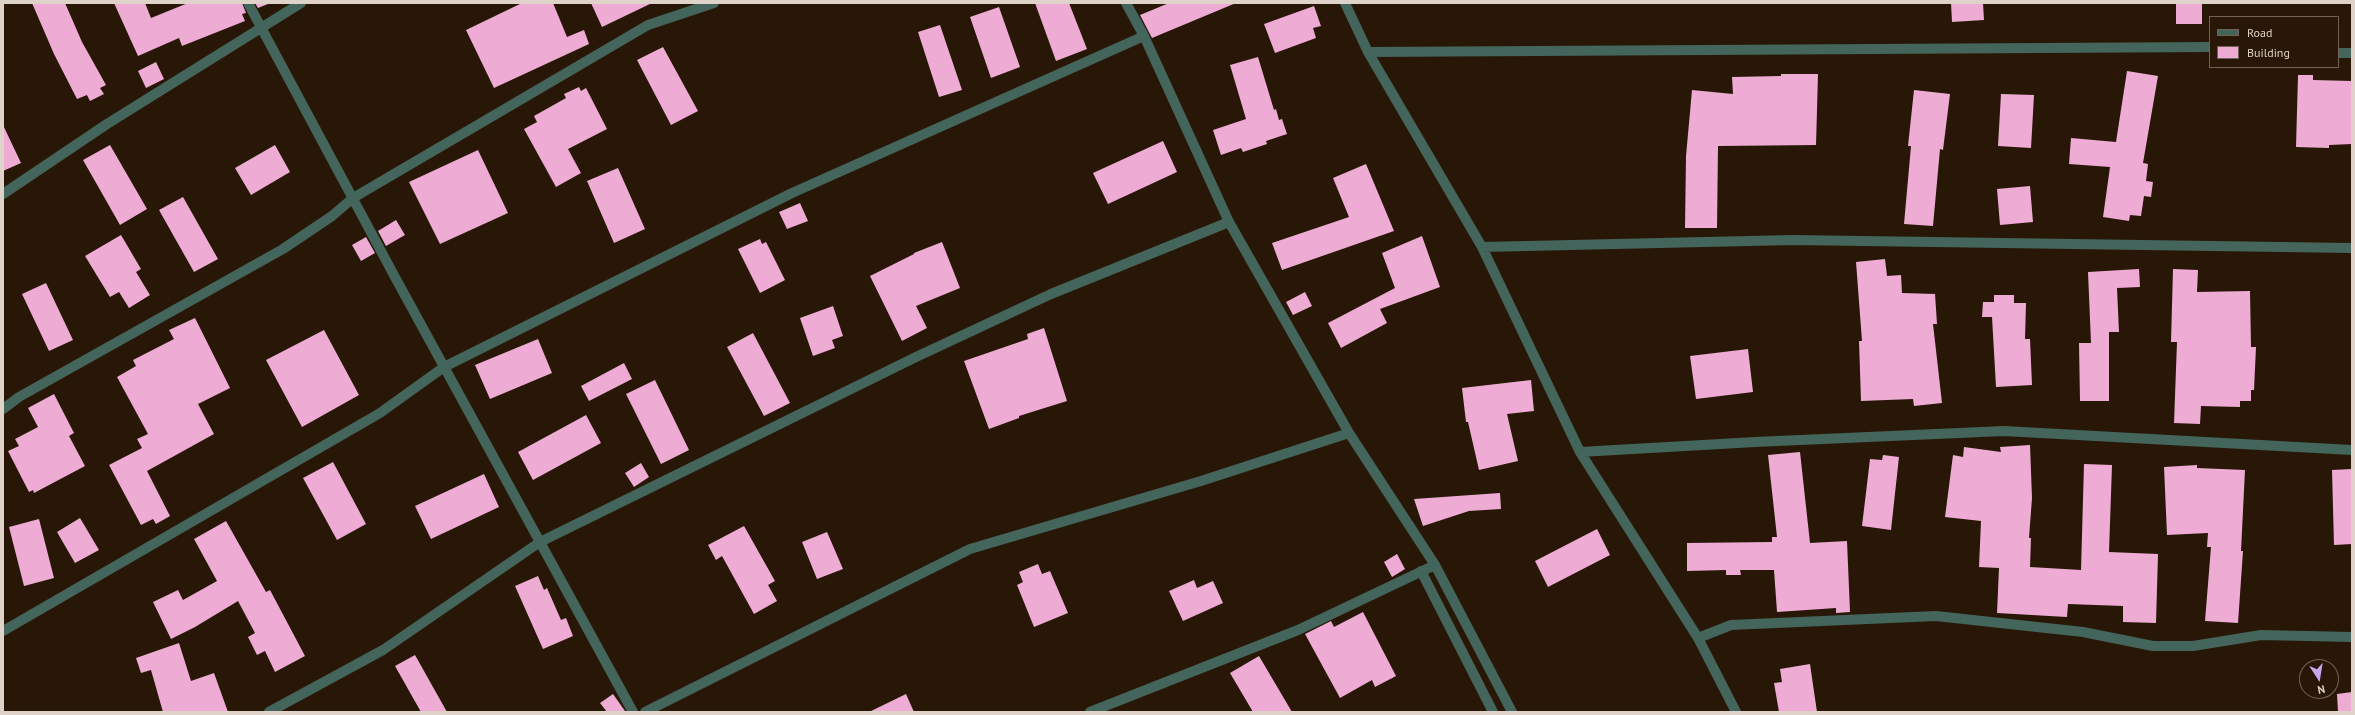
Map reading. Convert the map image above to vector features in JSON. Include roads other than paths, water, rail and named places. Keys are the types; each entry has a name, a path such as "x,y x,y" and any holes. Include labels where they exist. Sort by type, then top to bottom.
{"street":[{"path":"248,3 444,368 633,712"},
{"path":"3,194 107,124 301,3"},
{"path":"3,409 19,397 283,249 332,216 352,198 648,25 714,3"},
{"path":"1126,3 1144,36 1229,222 1349,432 1434,565 1512,712"},
{"path":"1345,3 1368,52 1482,247 1580,452 1698,638 1736,712"},
{"path":"3,631 380,413 444,368 792,193 1144,36"},
{"path":"1368,52 2209,46"},
{"path":"2339,52 2352,53"},
{"path":"269,712 383,650 540,542 916,357 1051,294 1229,222"},
{"path":"1482,247 1793,240 2352,248"},
{"path":"1580,452 1755,442 2004,431 2352,450"},
{"path":"645,712 970,549 1201,481 1349,432"},
{"path":"1090,712 1298,630 1434,565"},
{"path":"1422,571 1493,712"},
{"path":"1698,638 1731,625 1936,616 2083,632 2153,646 2193,646 2261,635 2352,637"}]}
